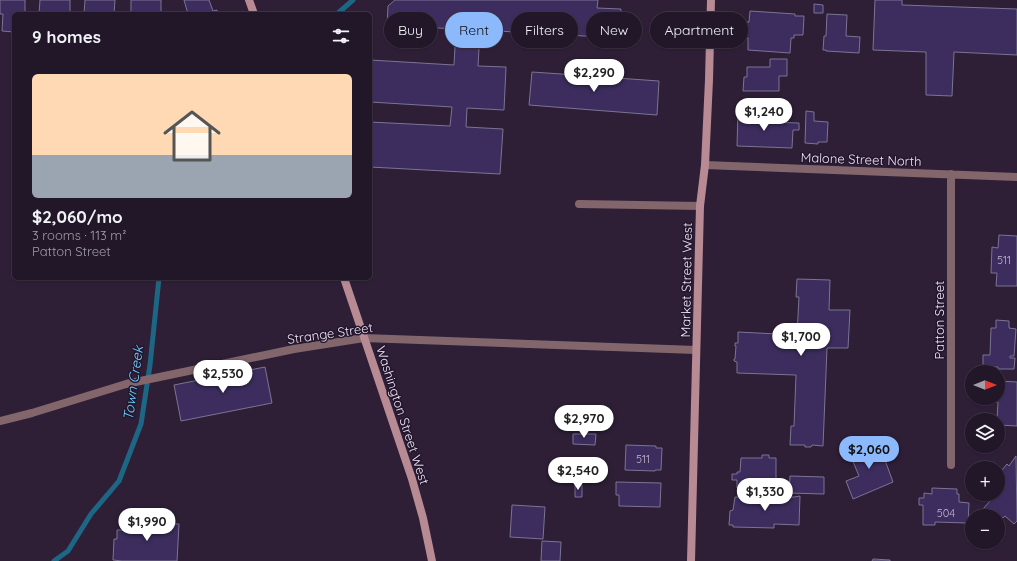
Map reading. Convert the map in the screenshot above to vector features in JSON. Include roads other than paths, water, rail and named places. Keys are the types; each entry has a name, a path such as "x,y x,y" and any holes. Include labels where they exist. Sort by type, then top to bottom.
{"main road":[{"path":"249,0 253,12"},
{"name":"Market Street West","path":"691,561 700,206 705,164 711,0"},
{"name":"Washington Street West","path":"345,280 412,478 423,518 432,561"}],"street":[{"name":"Malone Street North","path":"705,164 1017,177"},
{"name":"Patton Street","path":"951,174 951,465"},
{"path":"579,204 700,206"},
{"name":"Strange Street","path":"0,421 32,413 126,384 294,349 364,338 696,350"}],"waterway":[{"name":"Town Creek","path":"339,12 353,0"},
{"name":"Town Creek","path":"54,561 68,551 91,514 119,481 141,424 150,365 159,280"}]}
